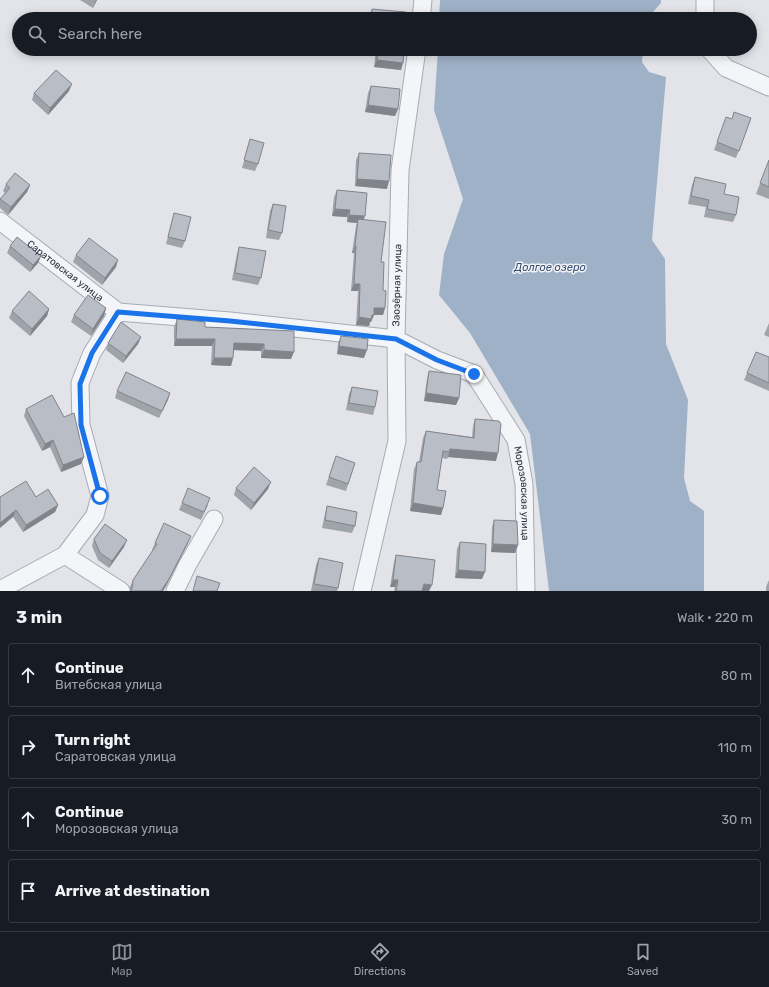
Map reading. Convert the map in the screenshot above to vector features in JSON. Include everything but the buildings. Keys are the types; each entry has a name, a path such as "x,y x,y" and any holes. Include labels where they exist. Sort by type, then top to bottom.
{"street":[{"path":"422,12 424,0"},
{"path":"704,0 705,12"},
{"name":"Заозёрная улица","path":"362,591 397,441 396,339 400,170 416,56"},
{"path":"715,56 726,68 769,87"},
{"name":"Саратовская улица","path":"0,221 118,312"},
{"path":"0,590 66,555 95,515 100,496 81,425 80,384 92,353 118,312 230,321 396,339"},
{"name":"Морозовская улица","path":"396,339 437,360 474,374 516,440 524,484 526,591"},
{"path":"175,591 188,564 214,519"},
{"path":"66,555 121,591"}],"water":[{"path":"440,0 661,0 661,3 653,12 439,12"},
{"name":"Долгое озеро","path":"438,56 642,56 642,62 649,72 666,77 652,240 665,259 666,344 688,400 684,478 690,501 704,511 704,591 549,591 530,434 470,333 439,295 444,254 463,199 434,110"}],"route":[{"path":"100,496 81,425 80,384 92,353 118,312 230,321 396,339 437,360 474,374"}]}
